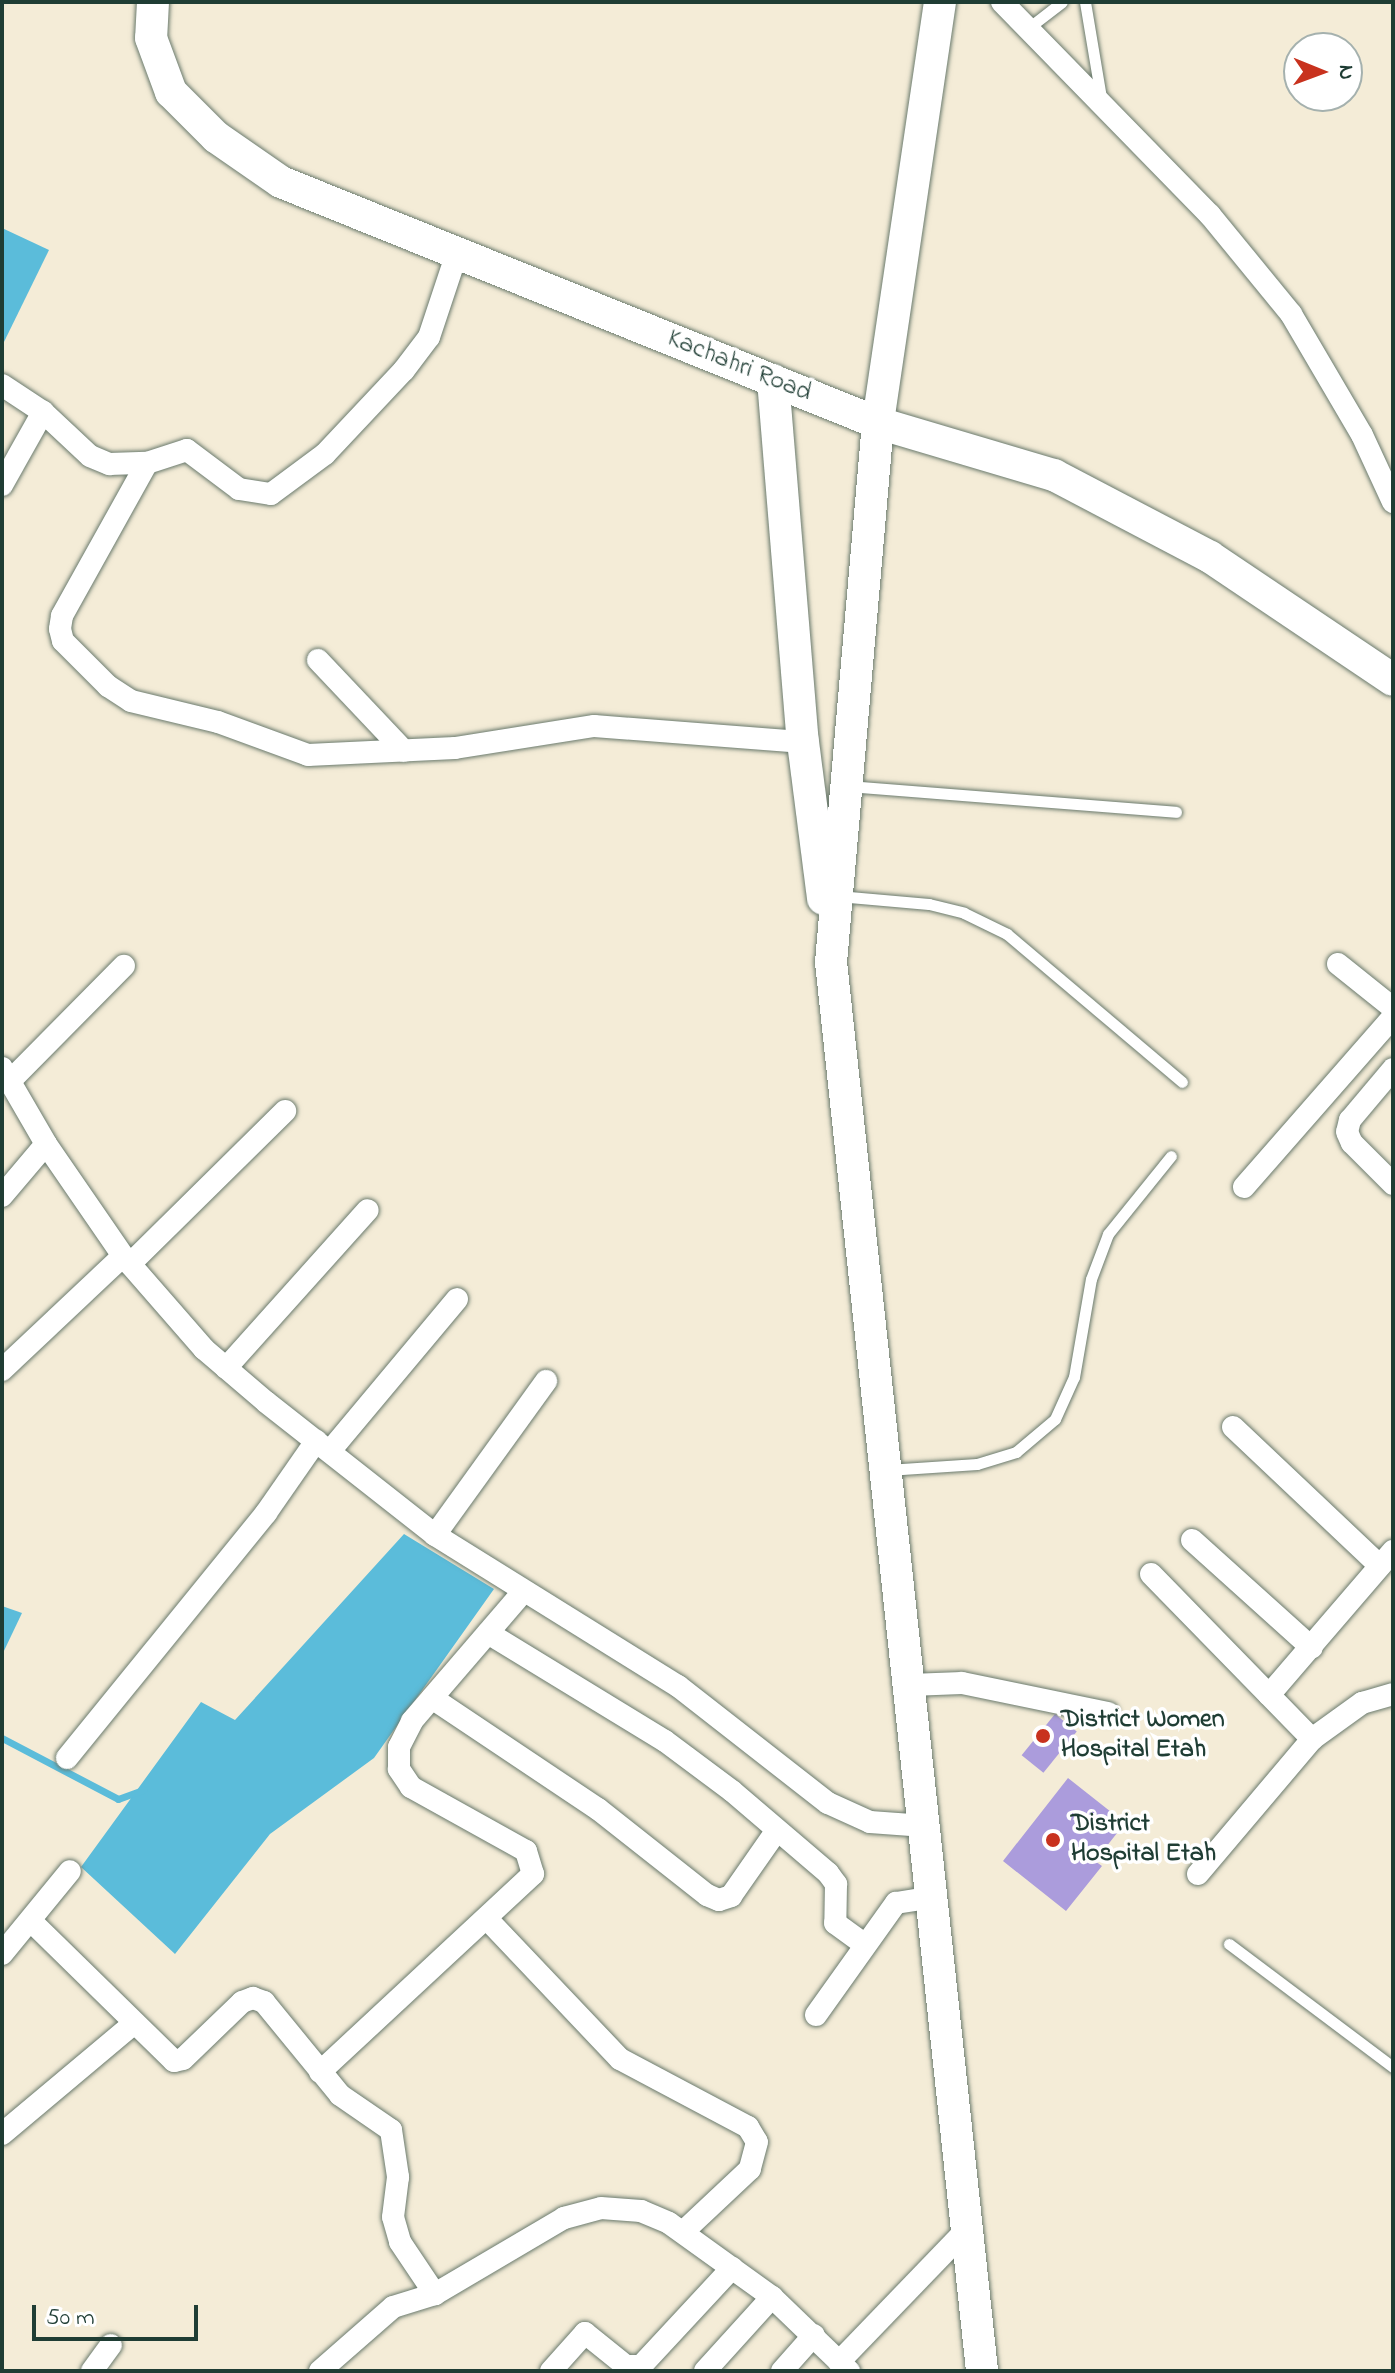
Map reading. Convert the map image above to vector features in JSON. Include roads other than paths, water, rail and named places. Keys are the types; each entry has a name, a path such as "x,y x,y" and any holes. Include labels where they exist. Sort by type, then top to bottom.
{"street":[{"name":"Kachahri Road","path":"153,2 151,38 171,92 216,137 281,182 878,423 1054,475 1210,557 1393,680"},
{"path":"831,962 878,423 940,2"},
{"path":"1002,2 1103,111 1210,215 1291,314 1362,435 1393,502"},
{"path":"2,385 43,412 90,456 109,464 147,463 187,450 239,489 256,495 282,489 357,421 429,337 457,253"},
{"path":"773,380 803,742 831,962 982,2371"},
{"path":"2,485 43,412"},
{"path":"147,463 62,616 63,641 108,686 131,701 218,722 308,755 404,751 594,726 803,742"},
{"path":"318,660 404,751"},
{"path":"1338,964 1393,1008"},
{"path":"124,966 4,1072 46,1144 127,1260 226,1368 435,1535 678,1686 828,1803 870,1822 925,1826"},
{"path":"1244,1187 1393,1017"},
{"path":"1393,1069 1350,1120 1347,1132 1352,1143 1393,1184"},
{"path":"2,1370 127,1260 285,1111"},
{"path":"2,1196 46,1144"},
{"path":"226,1368 368,1210"},
{"path":"67,1758 266,1513 457,1299"},
{"path":"435,1535 546,1381"},
{"path":"1233,1427 1386,1558 1269,1695"},
{"path":"1192,1540 1312,1648"},
{"path":"1151,1574 1312,1739"},
{"path":"320,2072 527,1884 533,1861 526,1851 411,1787 399,1769 399,1747 432,1698 523,1592"},
{"path":"488,1633 665,1741 777,1830 828,1873 836,1884 835,1923 865,1945"},
{"path":"910,1685 962,1683 1108,1713"},
{"path":"1198,1874 1312,1739 1362,1703 1393,1694"},
{"path":"432,1698 598,1809 707,1895 719,1900 731,1896 777,1830"},
{"path":"2,1954 70,1871"},
{"path":"816,2015 896,1903 932,1897"},
{"path":"31,1921 174,2061 183,2059 242,2002 253,1998 264,2002 340,2095 391,2130 398,2177 393,2217 400,2242 435,2294"},
{"path":"489,1921 620,2059 652,2079 715,2105 748,2127 757,2142 750,2169 683,2232"},
{"path":"2,2134 133,2024"},
{"path":"324,2370 393,2307 435,2294 539,2231 601,2208 641,2211 683,2232 772,2297 844,2367 967,2229"},
{"path":"551,2371 585,2333 626,2366 641,2366 732,2268"},
{"path":"705,2371 772,2297"},
{"path":"782,2371 814,2335"},
{"path":"92,2371 111,2345"}],"lane":[{"path":"1027,29 1062,2"},
{"path":"1085,2 1103,111"},
{"path":"847,786 1176,812"},
{"path":"837,896 929,904 964,913 1007,934 1182,1082"},
{"path":"886,1470 977,1464 1016,1452 1055,1419 1074,1377 1091,1279 1108,1234 1171,1156"},
{"path":"1229,1944 1393,2067"}],"water":[{"path":"2,228 49,250 2,346"},
{"path":"404,1534 494,1589 374,1758 270,1834 175,1954 81,1867 201,1702 235,1720"},
{"path":"2,1606 22,1613 2,1655"}],"waterway":[{"path":"2,1738 118,1799 143,1790"}],"place":[{"name":"District Women Hospital Etah","path":"1043,1736"},
{"name":"District Hospital Etah","path":"1053,1840"}]}
